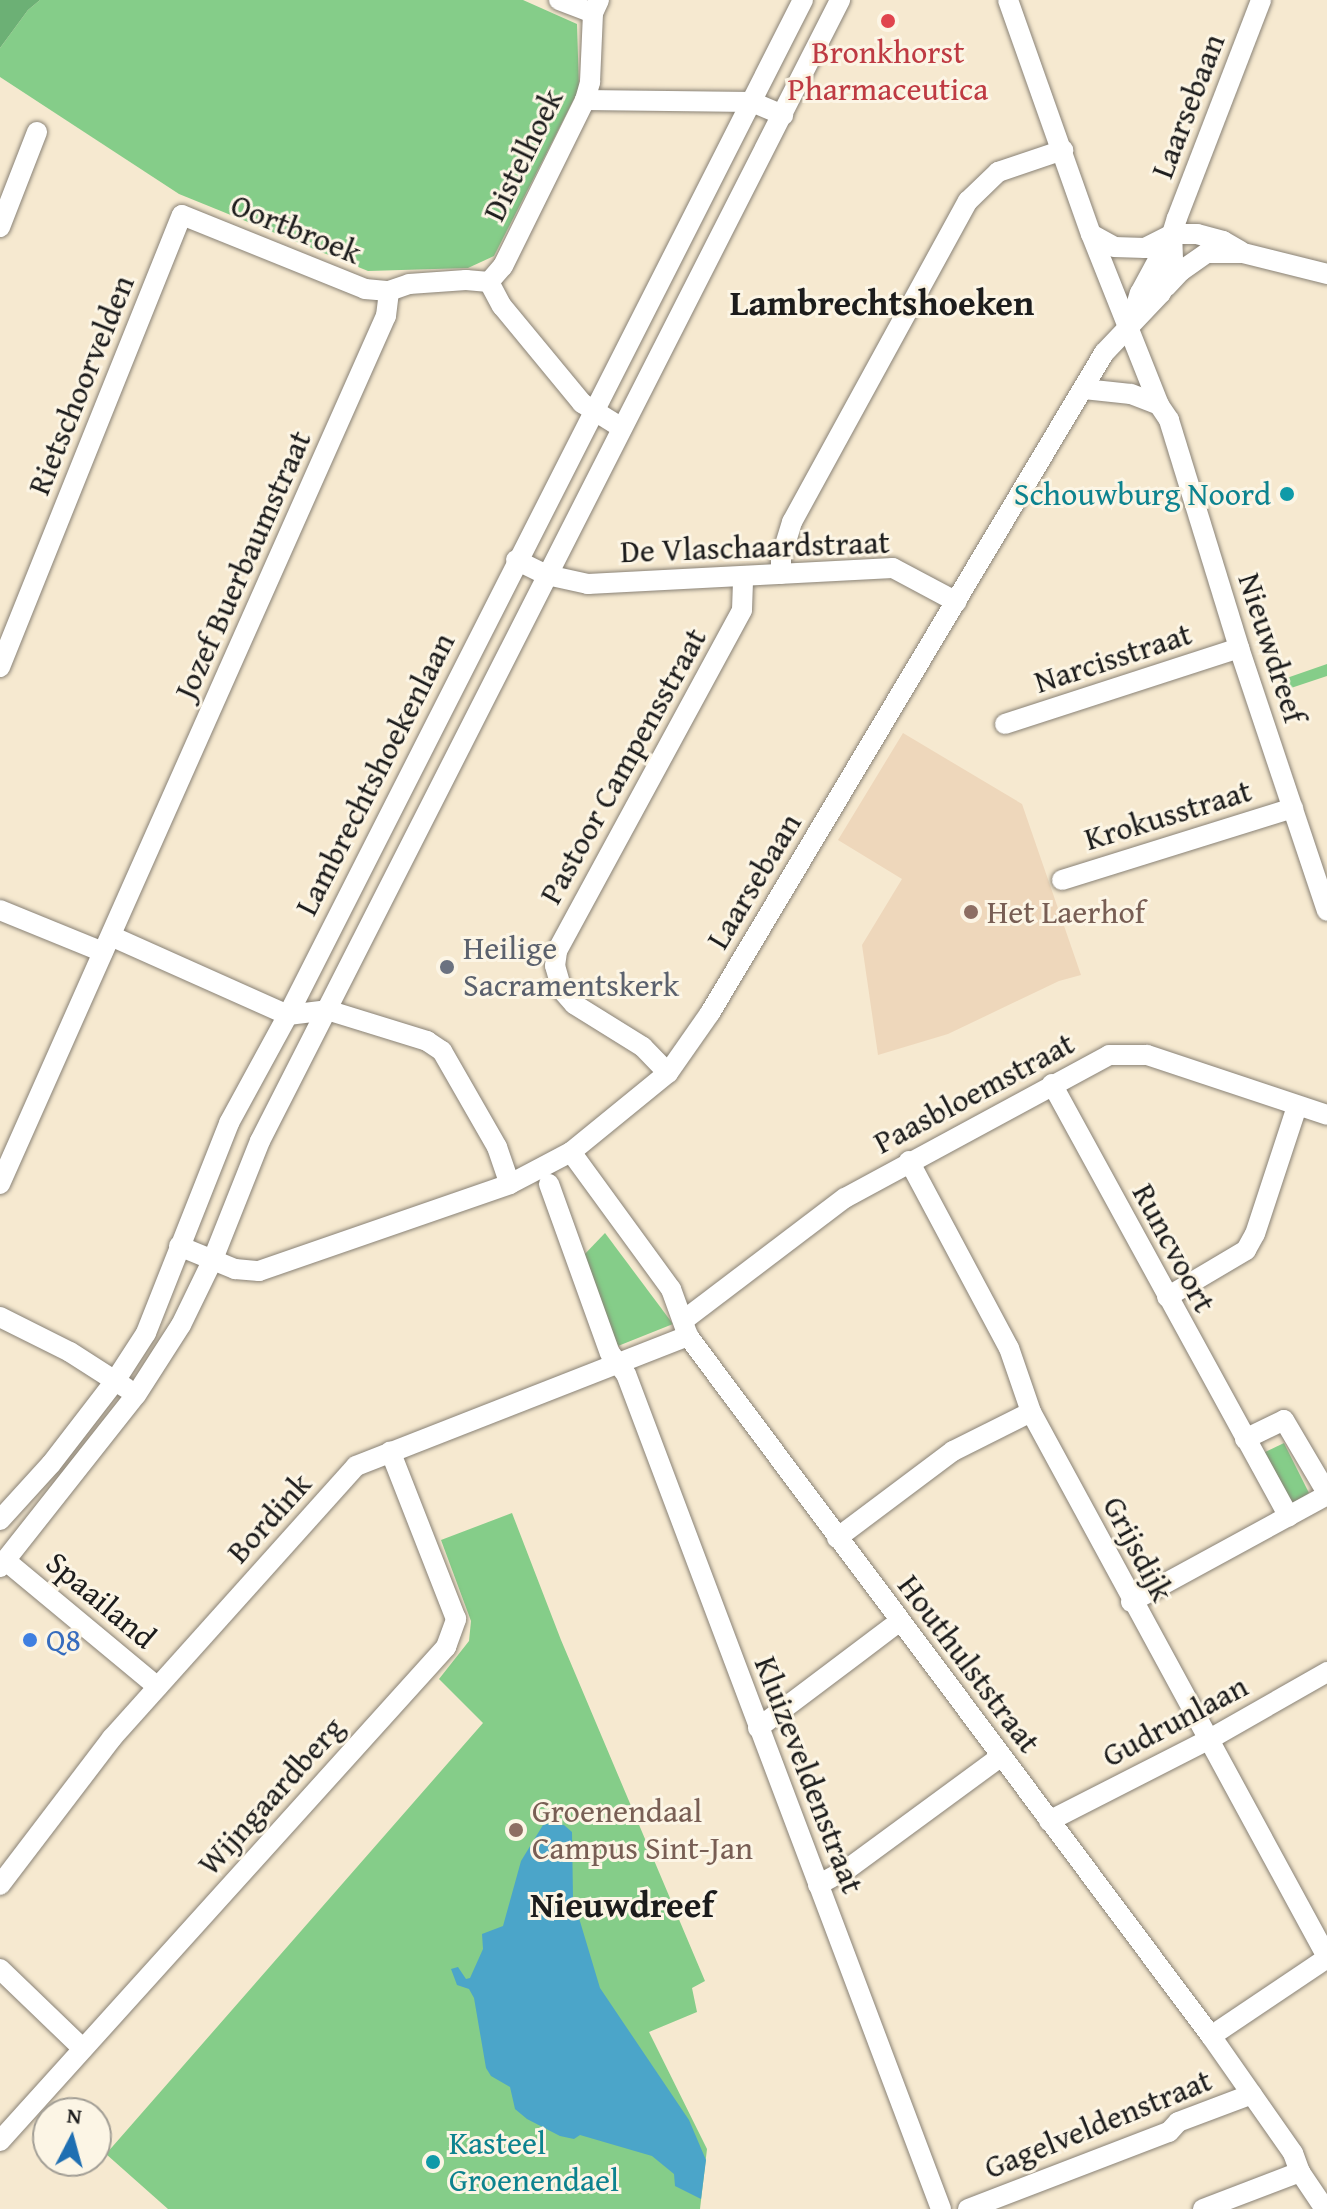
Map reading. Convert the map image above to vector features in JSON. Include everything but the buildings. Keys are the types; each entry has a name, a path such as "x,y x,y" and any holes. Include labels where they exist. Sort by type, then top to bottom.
{"street":[{"path":"559,0 596,7"},
{"name":"Lambrechtshoekenlaan","path":"0,1520 51,1464 115,1381 146,1333 229,1123 288,1015 516,560 595,413 803,0"},
{"name":"Lambrechtshoekenlaan","path":"3,1564 136,1395 181,1325 213,1259 260,1141 840,0"},
{"name":"Nieuwdreef","path":"1008,0 1091,234 1159,405 1169,420 1239,648 1327,911"},
{"name":"Laarsebaan","path":"1130,327 1140,293 1172,234 1261,0"},
{"name":"Distelhoek","path":"489,282 503,266 585,100 590,82 596,7"},
{"path":"585,100 752,102 783,115"},
{"path":"0,227 37,132"},
{"path":"781,574 781,558 792,522 968,201 998,172 1063,150"},
{"name":"Oortbroek","path":"182,215 365,289 389,291"},
{"name":"Rietschoorvelden","path":"0,667 182,215"},
{"path":"1091,234 1114,247 1145,248 1172,234 1210,237 1243,253 1327,274"},
{"path":"1172,234 1187,248 1207,253 1243,253"},
{"name":"Laarsebaan","path":"213,1259 235,1269 259,1271 510,1184 571,1152 668,1073 710,1013 1104,353 1161,293 1173,259 1172,234"},
{"path":"1161,293 1181,271 1207,253"},
{"path":"389,291 409,284 489,282 502,306 582,403 622,428"},
{"name":"Jozef Buerbaumstraat","path":"0,1184 386,316 389,291"},
{"path":"1084,389 1131,394 1159,405"},
{"path":"516,560 547,575"},
{"name":"De Vlaschaardstraat","path":"547,575 588,584 893,568 957,602"},
{"name":"Pastoor Campensstraat","path":"668,1073 643,1047 574,1004 562,990 555,966 557,951 742,610 743,577"},
{"name":"Narcisstraat","path":"1005,724 1239,648"},
{"name":"Krokusstraat","path":"1062,880 1293,808"},
{"path":"0,910 107,944 288,1015 327,1010 427,1041 442,1051 497,1147 510,1184"},
{"name":"Paasbloemstraat","path":"686,1328 809,1223 909,1161 1109,1055 1147,1055 1327,1115"},
{"name":"Runcvoort","path":"1052,1084 1289,1516"},
{"path":"1167,1297 1246,1250 1255,1234 1297,1106"},
{"name":"Houthulststraat","path":"571,1152 671,1289 686,1328 837,1538 1211,2036 1293,2153 1300,2172 1325,2209"},
{"name":"Grijsdijk","path":"909,1161 1009,1348 1031,1412 1131,1602 1327,1958"},
{"path":"549,1184 610,1353 619,1364"},
{"path":"203,1189 235,1200"},
{"path":"179,1246 213,1259"},
{"path":"0,1317 70,1352 136,1395"},
{"name":"Bordink","path":"0,1885 112,1738 356,1466 619,1364 686,1328"},
{"name":"Kluizeveldenstraat","path":"619,1364 626,1374 941,2209"},
{"path":"837,1538 953,1451 1031,1412"},
{"path":"1131,1602 1327,1494 1284,1420 1245,1439"},
{"name":"Wijngaardberg","path":"0,2141 446,1647 456,1619 390,1451"},
{"name":"Spaailand","path":"3,1564 158,1687"},
{"path":"758,1728 900,1621"},
{"name":"Gudrunlaan","path":"1049,1821 1208,1740 1327,1672"},
{"path":"818,1885 849,1868 1000,1757"},
{"path":"1211,2036 1327,1958"},
{"path":"0,1969 83,2049"},
{"name":"Gagelveldenstraat","path":"968,2209 1169,2132 1178,2122 1252,2094"},
{"path":"1203,2209 1300,2172"}],"shaded area":[{"name":"Het Laerhof","path":"903,733 1022,804 1081,975 1059,981 948,1034 878,1055 862,945 902,879 838,840"}],"green space":[{"path":"0,0 40,0 28,10 0,48"},
{"path":"40,0 523,0 577,24 579,89 494,256 468,268 368,271 179,194 0,77 0,48 28,10"},
{"path":"1327,664 1327,676 1285,690 1281,680"},
{"path":"605,1233 673,1324 618,1346 582,1257"},
{"path":"1284,1443 1309,1493 1291,1504 1263,1453"},
{"name":"Groenendaal Campus Sint-Jan","path":"512,1513 561,1640 705,1981 692,1988 697,2012 649,2032 707,2149 700,2209 168,2209 112,2159 112,2147 483,1723 439,1679 469,1641 471,1621 441,1540"}],"water":[{"path":"543,1825 564,1825 572,1832 573,1898 600,1988 689,2120 706,2160 701,2199 675,2186 674,2174 652,2156 580,2135 574,2139 560,2136 527,2119 515,2109 510,2087 491,2076 486,2068 474,1998 469,1989 457,1985 451,1969 458,1967 466,1979 470,1978 483,1949 482,1934 503,1926 521,1861"}],"place":[{"name":"Bronkhorst Pharmaceutica","path":"888,21"},
{"name":"Schouwburg Noord","path":"1287,494"},
{"name":"Het Laerhof","path":"971,912"},
{"name":"Heilige Sacramentskerk","path":"447,967"},
{"name":"Q8","path":"30,1640"},
{"name":"Groenendaal Campus Sint-Jan","path":"516,1830"},
{"name":"Kasteel Groenendael","path":"433,2162"}],"district":[{"name":"Lambrechtshoeken","path":"882,302"},
{"name":"Nieuwdreef","path":"622,1904"}]}
